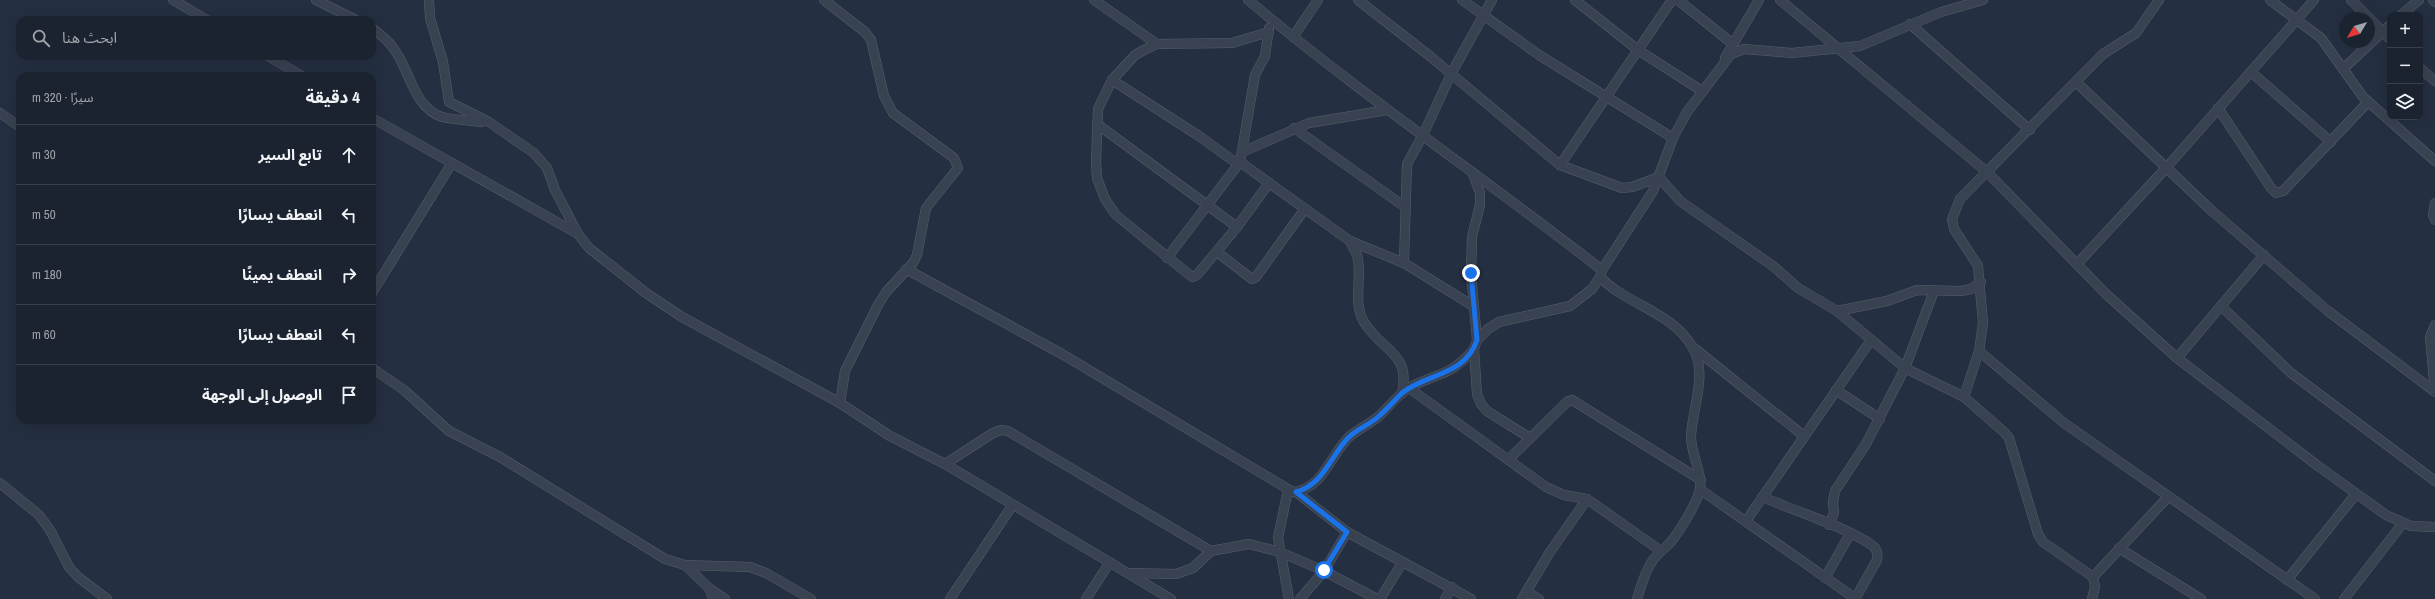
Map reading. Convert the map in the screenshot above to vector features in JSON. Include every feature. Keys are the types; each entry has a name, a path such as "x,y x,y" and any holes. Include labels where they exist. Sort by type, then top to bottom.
{"street":[{"path":"173,0 200,16"},
{"path":"316,0 348,16"},
{"path":"429,0 430,18 443,62 449,102 489,122 534,153 547,168 555,190 578,234 595,254 646,293 682,317 840,403 890,436 945,464 1012,506 1130,573 1171,599"},
{"path":"824,0 865,32 872,40 884,96 894,113 958,162 958,168 926,208 917,255 913,263 886,292 845,371 840,403"},
{"path":"1094,0 1157,44"},
{"path":"1248,0 1292,37 1387,110 1423,135 1473,174 1516,203 1601,273 1622,296 1657,313 1672,324 1693,348 1804,436"},
{"path":"1292,37 1318,0"},
{"path":"1358,0 1451,74 1560,165 1622,188 1632,187 1659,177"},
{"path":"1462,0 1483,16 1606,97 1673,138"},
{"path":"1404,263 1407,164 1423,135 1451,74 1492,0"},
{"path":"1575,0 1638,50 1702,91"},
{"path":"1560,165 1672,0"},
{"path":"1678,0 1733,44"},
{"path":"1292,491 1314,483 1325,472 1339,448 1349,437 1378,417 1406,391 1455,369 1488,329 1499,322 1570,306 1592,289 1641,212 1659,177 1673,138 1687,112 1722,63 1759,0"},
{"path":"1780,0 1987,172 2106,294 2177,358 2356,494 2386,515 2403,523 2435,527"},
{"path":"1722,63 1731,54 1744,49 1792,53 1841,50 1860,46 1910,24 1983,0"},
{"path":"1964,398 1979,351 1984,323 1978,266 1954,229 1952,219 1960,199 2030,130 2103,54 2136,33 2159,0"},
{"path":"2270,0 2321,38 2368,102 2435,161"},
{"path":"2077,264 2166,168 2314,0"},
{"path":"2351,0 2363,12"},
{"path":"2405,12 2419,0"},
{"path":"1166,258 1240,162 1255,76 1265,56 1270,18"},
{"path":"1910,24 2030,130"},
{"path":"2375,24 2387,36"},
{"path":"2343,69 2387,28"},
{"path":"376,31 395,49 419,97 427,108 442,117 489,122"},
{"path":"1269,32 1232,43 1157,44 1135,55 1112,80 1100,103 1097,178 1104,199 1116,215 1192,278 1197,275 1217,252 1269,183"},
{"path":"275,60 295,72"},
{"path":"2423,71 2435,81"},
{"path":"2251,72 2331,142"},
{"path":"1112,80 1202,138 1232,160 1240,162 1304,210 1350,241 1404,263 1473,306"},
{"path":"2076,82 2166,168 2328,311 2434,391"},
{"path":"2218,108 2271,188 2276,192 2283,191 2368,102"},
{"path":"1242,152 1294,128 1309,123 1387,110"},
{"path":"0,113 16,124"},
{"path":"376,120 578,234"},
{"path":"1098,124 1237,227"},
{"path":"1294,128 1405,208"},
{"path":"376,286 452,163"},
{"path":"1473,174 1479,189 1480,205 1472,237 1477,394 1480,404 1487,411 1530,438"},
{"path":"1659,177 1680,201 1774,266 1803,291 1837,311 1905,368 1964,398 2009,438 2034,521 2044,542 2092,577 2095,588 2095,598"},
{"path":"2435,203 2433,215 2435,220"},
{"path":"1217,252 1252,279 1304,210"},
{"path":"1350,241 1358,262 1359,311 1371,332 1398,358 1406,378 1406,391"},
{"path":"2177,358 2264,255"},
{"path":"906,270 1062,354 1292,491 1347,532 1402,563 1452,587 1471,599"},
{"path":"1837,311 1887,301 1918,290 1961,291 1971,289 1980,282"},
{"path":"1829,525 1834,513 1833,502 1835,492 1880,419 1905,368 1934,291"},
{"path":"2221,306 2291,373 2435,481"},
{"path":"2434,328 2430,337 2434,391"},
{"path":"1746,522 1804,436 1872,340"},
{"path":"1637,599 1649,567 1670,542 1701,490 1701,480 1695,464 1692,437 1699,382 1698,361 1693,348"},
{"path":"1979,351 2064,423 2315,599"},
{"path":"376,371 409,394 449,431 500,457 665,559 685,565 750,567 766,573 811,599"},
{"path":"1836,390 1880,419"},
{"path":"1406,391 1555,492 1587,499 1661,551"},
{"path":"1508,460 1567,402 1572,400 1701,480"},
{"path":"945,464 993,433 1001,430 1008,431 1211,551"},
{"path":"0,483 39,515 50,530 69,567 78,577 107,599"},
{"path":"1701,490 1856,599 1878,555 1876,549 1850,534 1762,498"},
{"path":"1289,599 1278,538 1292,491"},
{"path":"2287,580 2356,494"},
{"path":"2092,577 2168,497"},
{"path":"1539,599 1525,595 1550,552 1587,499"},
{"path":"950,599 1012,506"},
{"path":"2344,599 2403,523"},
{"path":"1300,599 1324,570 1347,532"},
{"path":"1825,578 1850,534"},
{"path":"1130,573 1176,574 1193,568 1211,551 1248,544 1280,552 1324,570 1379,599 1402,563"},
{"path":"2119,548 2202,599"},
{"path":"1086,599 1110,562"},
{"path":"685,565 710,589 725,599"},
{"path":"1445,599 1452,587"},
{"path":"710,589 713,599"}],"route":[{"path":"1324,570 1347,532 1296,492 1314,483 1325,472 1339,448 1349,437 1378,417 1409,388 1455,369 1474,349 1477,340 1471,273"}]}
